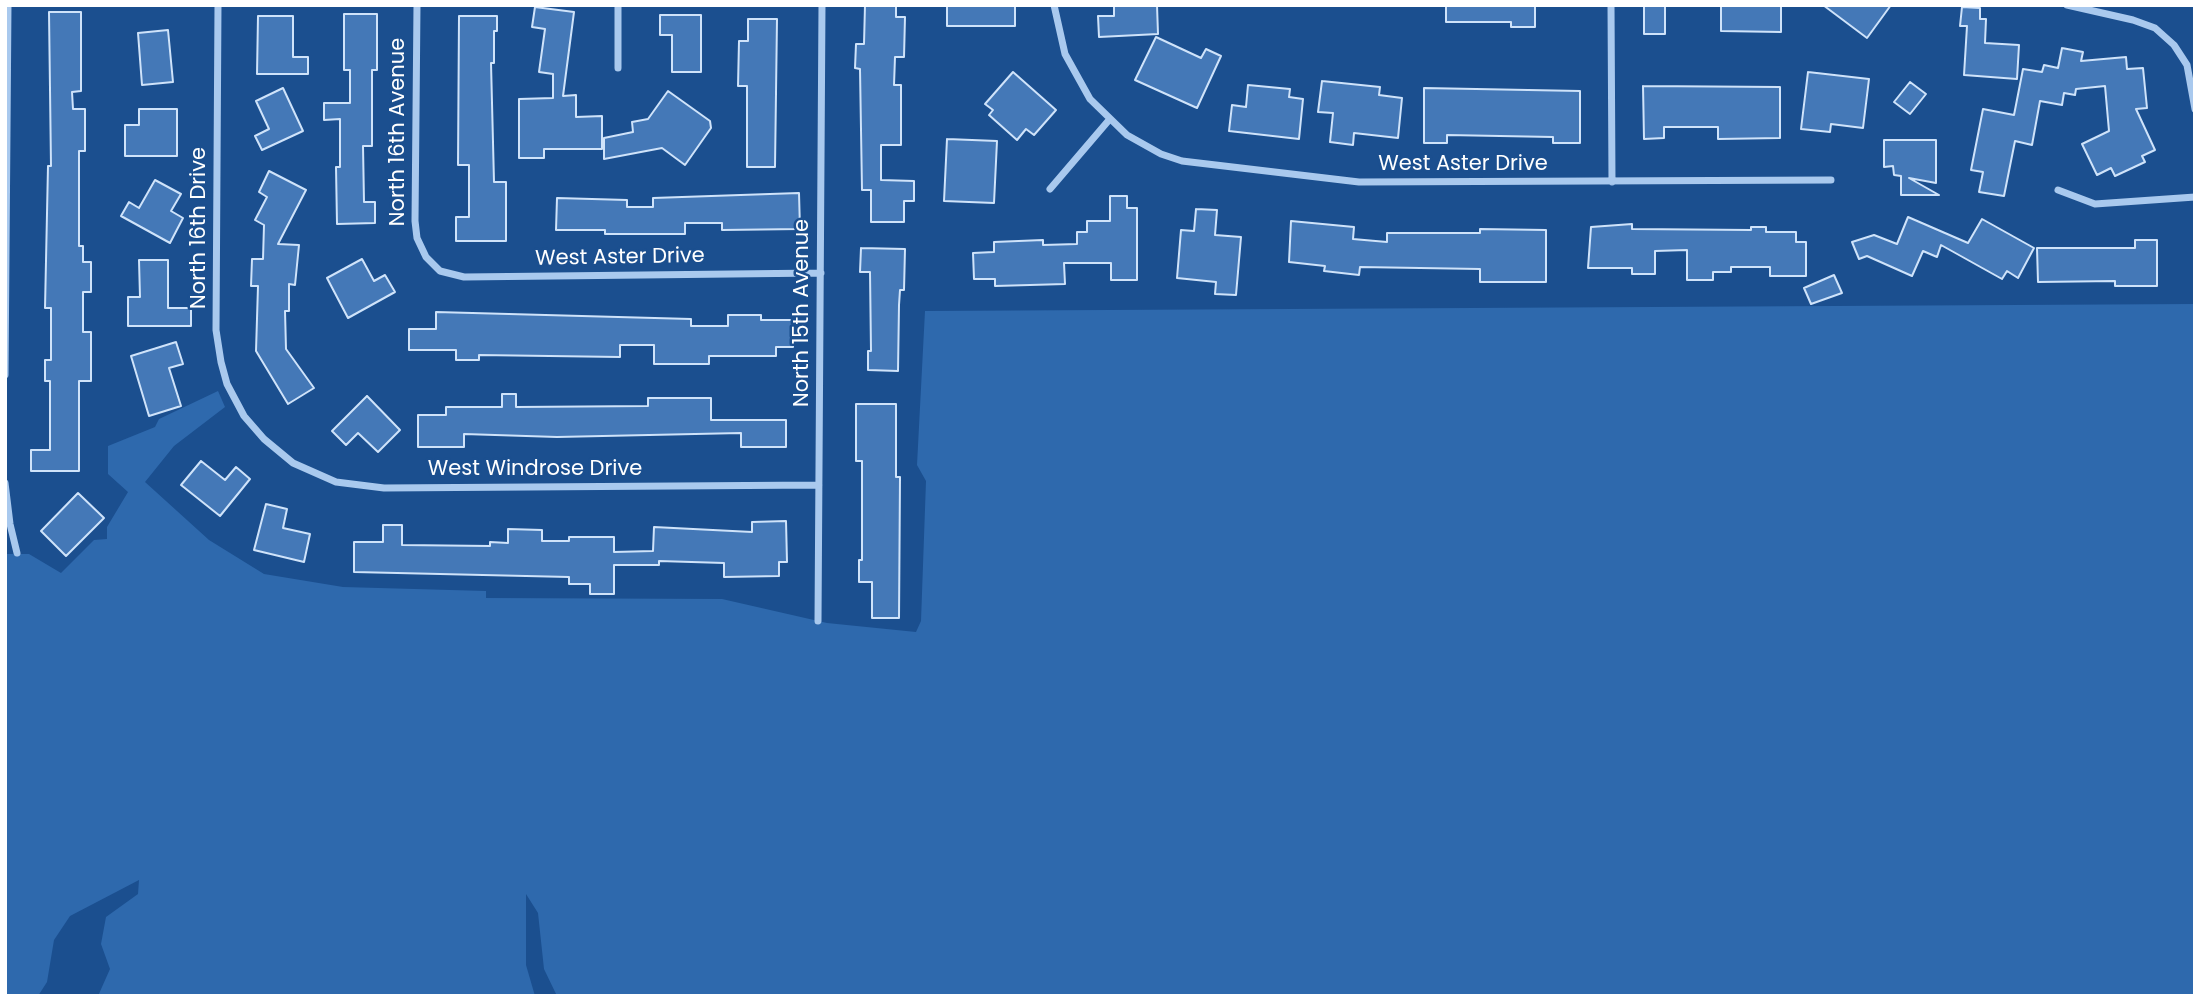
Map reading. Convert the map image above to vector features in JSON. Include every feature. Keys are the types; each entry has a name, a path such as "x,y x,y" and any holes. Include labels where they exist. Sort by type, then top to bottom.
{"street":[{"path":"5,374 8,5"},
{"name":"North 16th Drive","path":"218,5 216,330 227,384 244,416 264,439"},
{"name":"North 16th Avenue","path":"417,5 415,221 417,239 426,257"},
{"path":"618,5 618,68"},
{"name":"North 15th Avenue","path":"818,621 822,5"},
{"name":"West Aster Drive","path":"1054,5 1058,34 1076,79 1109,120 1126,135 1161,155 1201,165 1359,182 1830,180"},
{"path":"1611,5 1612,182"},
{"path":"2067,5 2133,20 2155,28 2174,46 2187,65 2195,108"},
{"path":"1050,189 1109,120"},
{"path":"2058,191 2095,204 2195,197"},
{"name":"West Aster Drive","path":"426,257 440,271 464,277 821,273"},
{"name":"West Windrose Drive","path":"264,439 293,463 336,482 384,488 819,485"},
{"path":"5,483 17,553"}],"shaded area":[{"path":"2195,304 2195,996 557,996 544,969 538,913 526,894 526,965 535,996 98,996 110,969 101,944 106,917 138,894 139,880 70,916 54,940 47,982 38,996 5,996 5,554 29,554 61,573 94,540 107,539 107,527 128,492 108,474 108,446 155,427 159,419 218,391 225,407 174,446 145,482 209,540 264,574 343,587 486,591 486,598 722,599 827,623 916,632 921,621 926,481 917,465 925,311"}],"building":[{"path":"865,5 896,5 896,17 905,17 904,57 895,57 894,85 901,85 901,145 881,145 881,180 914,181 914,201 904,201 904,222 871,222 871,190 862,190 860,69 855,68 856,44 864,44"},
{"path":"947,5 1015,5 1015,26 947,26"},
{"path":"1114,5 1157,5 1158,34 1099,37 1098,16 1114,16"},
{"path":"1446,5 1535,5 1535,27 1511,27 1511,22 1446,22"},
{"path":"1644,5 1665,5 1665,34 1644,34"},
{"path":"1721,5 1781,5 1781,32 1721,31"},
{"path":"1823,5 1891,5 1867,38"},
{"path":"535,7 574,12 563,96 576,95 576,117 602,116 602,149 544,149 544,158 519,158 519,99 553,98 553,74 539,72 545,29 532,27"},
{"path":"1962,7 1980,8 1980,19 1986,19 1985,43 2019,45 2017,79 1964,75 1967,26 1960,26"},
{"path":"49,12 81,12 81,91 72,92 73,109 85,109 85,151 79,151 79,246 83,246 83,262 91,262 91,292 83,292 83,332 91,332 91,381 79,381 79,471 31,471 31,450 50,450 50,381 45,381 45,360 51,360 51,308 45,308 48,166 51,166"},
{"path":"344,14 377,14 377,70 372,70 372,146 363,146 364,202 375,202 375,223 337,224 336,167 340,167 340,119 324,120 324,103 350,103 350,70 344,70"},
{"path":"660,15 701,15 701,72 672,72 672,35 660,35"},
{"path":"258,16 293,16 293,57 308,57 308,74 257,74"},
{"path":"459,16 497,16 494,63 491,63 494,182 506,182 506,241 456,241 456,217 469,217 469,165 458,165"},
{"path":"748,19 777,19 775,167 747,167 747,86 738,86 739,41 748,41"},
{"path":"168,30 173,82 142,85 138,33"},
{"path":"1156,37 1201,58 1206,49 1221,56 1197,108 1135,80"},
{"path":"2062,48 2083,52 2081,61 2126,57 2127,69 2143,68 2147,108 2136,109 2155,150 2142,156 2145,162 2115,176 2111,168 2097,175 2082,144 2109,131 2105,86 2076,89 2075,95 2064,93 2062,105 2040,101 2032,145 2015,141 2004,196 1979,192 1983,172 1971,170 1983,109 2014,115 2023,69 2042,72 2044,65 2058,68"},
{"path":"1013,72 1056,110 1034,135 1026,129 1017,140 989,115 993,110 985,104"},
{"path":"1808,72 1869,79 1863,128 1831,124 1830,132 1801,129"},
{"path":"1322,81 1380,87 1379,95 1402,98 1398,138 1354,133 1353,145 1330,142 1333,113 1318,112"},
{"path":"1910,82 1926,94 1910,114 1894,102"},
{"path":"1248,85 1290,89 1289,97 1303,99 1299,139 1229,131 1232,105 1246,107"},
{"path":"1643,86 1780,87 1780,138 1718,139 1718,127 1664,127 1664,138 1644,139"},
{"path":"283,88 303,131 262,150 255,136 269,129 256,101"},
{"path":"1424,88 1580,91 1580,143 1553,143 1553,137 1447,135 1447,143 1424,143"},
{"path":"668,91 710,121 711,128 685,165 662,148 604,159 604,138 633,132 632,122 648,119"},
{"path":"139,109 177,109 177,156 125,156 125,125 139,125"},
{"path":"947,139 997,141 994,203 944,201"},
{"path":"1884,140 1936,140 1936,183 1909,178 1939,195 1901,195 1901,176 1894,175 1893,166 1884,167"},
{"path":"269,171 306,190 278,244 299,245 295,285 289,284 289,311 285,311 286,349 314,388 288,404 256,351 258,286 251,286 252,259 263,259 264,225 255,220 267,197 259,192"},
{"path":"155,180 181,194 171,211 183,218 170,243 121,216 129,202 139,208"},
{"path":"799,193 800,229 722,230 722,223 685,223 685,234 605,234 605,230 556,230 557,198 627,200 627,207 653,207 653,198"},
{"path":"1110,196 1127,196 1127,208 1137,208 1137,280 1111,280 1111,263 1064,263 1065,284 995,286 995,279 974,279 973,253 994,252 994,242 1043,240 1043,245 1077,244 1077,232 1087,232 1087,221 1110,221"},
{"path":"1196,209 1217,210 1215,235 1241,237 1236,295 1215,294 1216,282 1177,278 1181,230 1194,231"},
{"path":"1908,217 1968,243 1982,219 2034,248 2018,278 2007,271 2002,279 1941,245 1937,257 1923,251 1912,276 1867,256 1859,259 1852,242 1874,235 1897,244"},
{"path":"1291,221 1354,227 1353,239 1387,242 1387,233 1480,233 1480,229 1546,230 1546,282 1480,282 1480,269 1360,267 1359,275 1324,271 1325,266 1289,262"},
{"path":"1632,224 1632,229 1751,230 1751,227 1766,227 1766,232 1796,232 1796,242 1806,242 1806,276 1770,276 1770,267 1731,267 1731,272 1713,272 1713,280 1687,280 1687,250 1655,251 1655,274 1632,274 1632,268 1588,268 1591,227"},
{"path":"2135,240 2157,240 2157,286 2115,286 2115,281 2038,282 2037,248 2135,248"},
{"path":"861,248 905,249 904,290 900,290 899,305 898,371 868,370 868,351 871,351 870,272 860,272"},
{"path":"362,259 374,281 385,275 395,292 348,318 327,278"},
{"path":"139,260 168,260 168,308 191,308 191,326 128,326 128,297 140,297"},
{"path":"1834,275 1842,293 1811,304 1804,288"},
{"path":"436,312 691,319 691,326 728,326 728,315 761,315 761,320 793,320 793,347 776,347 776,356 709,356 709,364 654,364 654,345 620,345 620,357 479,355 479,360 456,360 456,350 409,350 409,329 436,329"},
{"path":"176,342 183,364 169,368 181,406 149,416 131,356"},
{"path":"502,394 516,394 516,407 648,406 648,398 711,398 711,420 786,420 786,447 741,447 741,433 557,437 464,434 464,447 418,447 418,415 446,415 446,407 502,407"},
{"path":"367,396 400,430 378,452 358,433 346,445 332,431"},
{"path":"856,404 896,404 896,477 900,477 899,618 872,618 872,582 859,582 859,560 862,560 862,461 856,461"},
{"path":"201,461 225,480 236,467 250,479 220,516 181,485"},
{"path":"78,493 104,518 66,556 41,531"},
{"path":"266,504 287,509 283,528 310,534 304,562 254,550"},
{"path":"786,521 787,562 779,562 779,576 724,577 724,563 659,561 659,565 614,565 614,594 590,594 590,584 569,584 569,577 354,572 354,542 383,542 383,525 402,525 402,545 490,546 490,542 508,543 508,529 542,530 542,541 569,541 569,537 614,537 614,552 653,551 654,527 752,532 752,522"}]}
